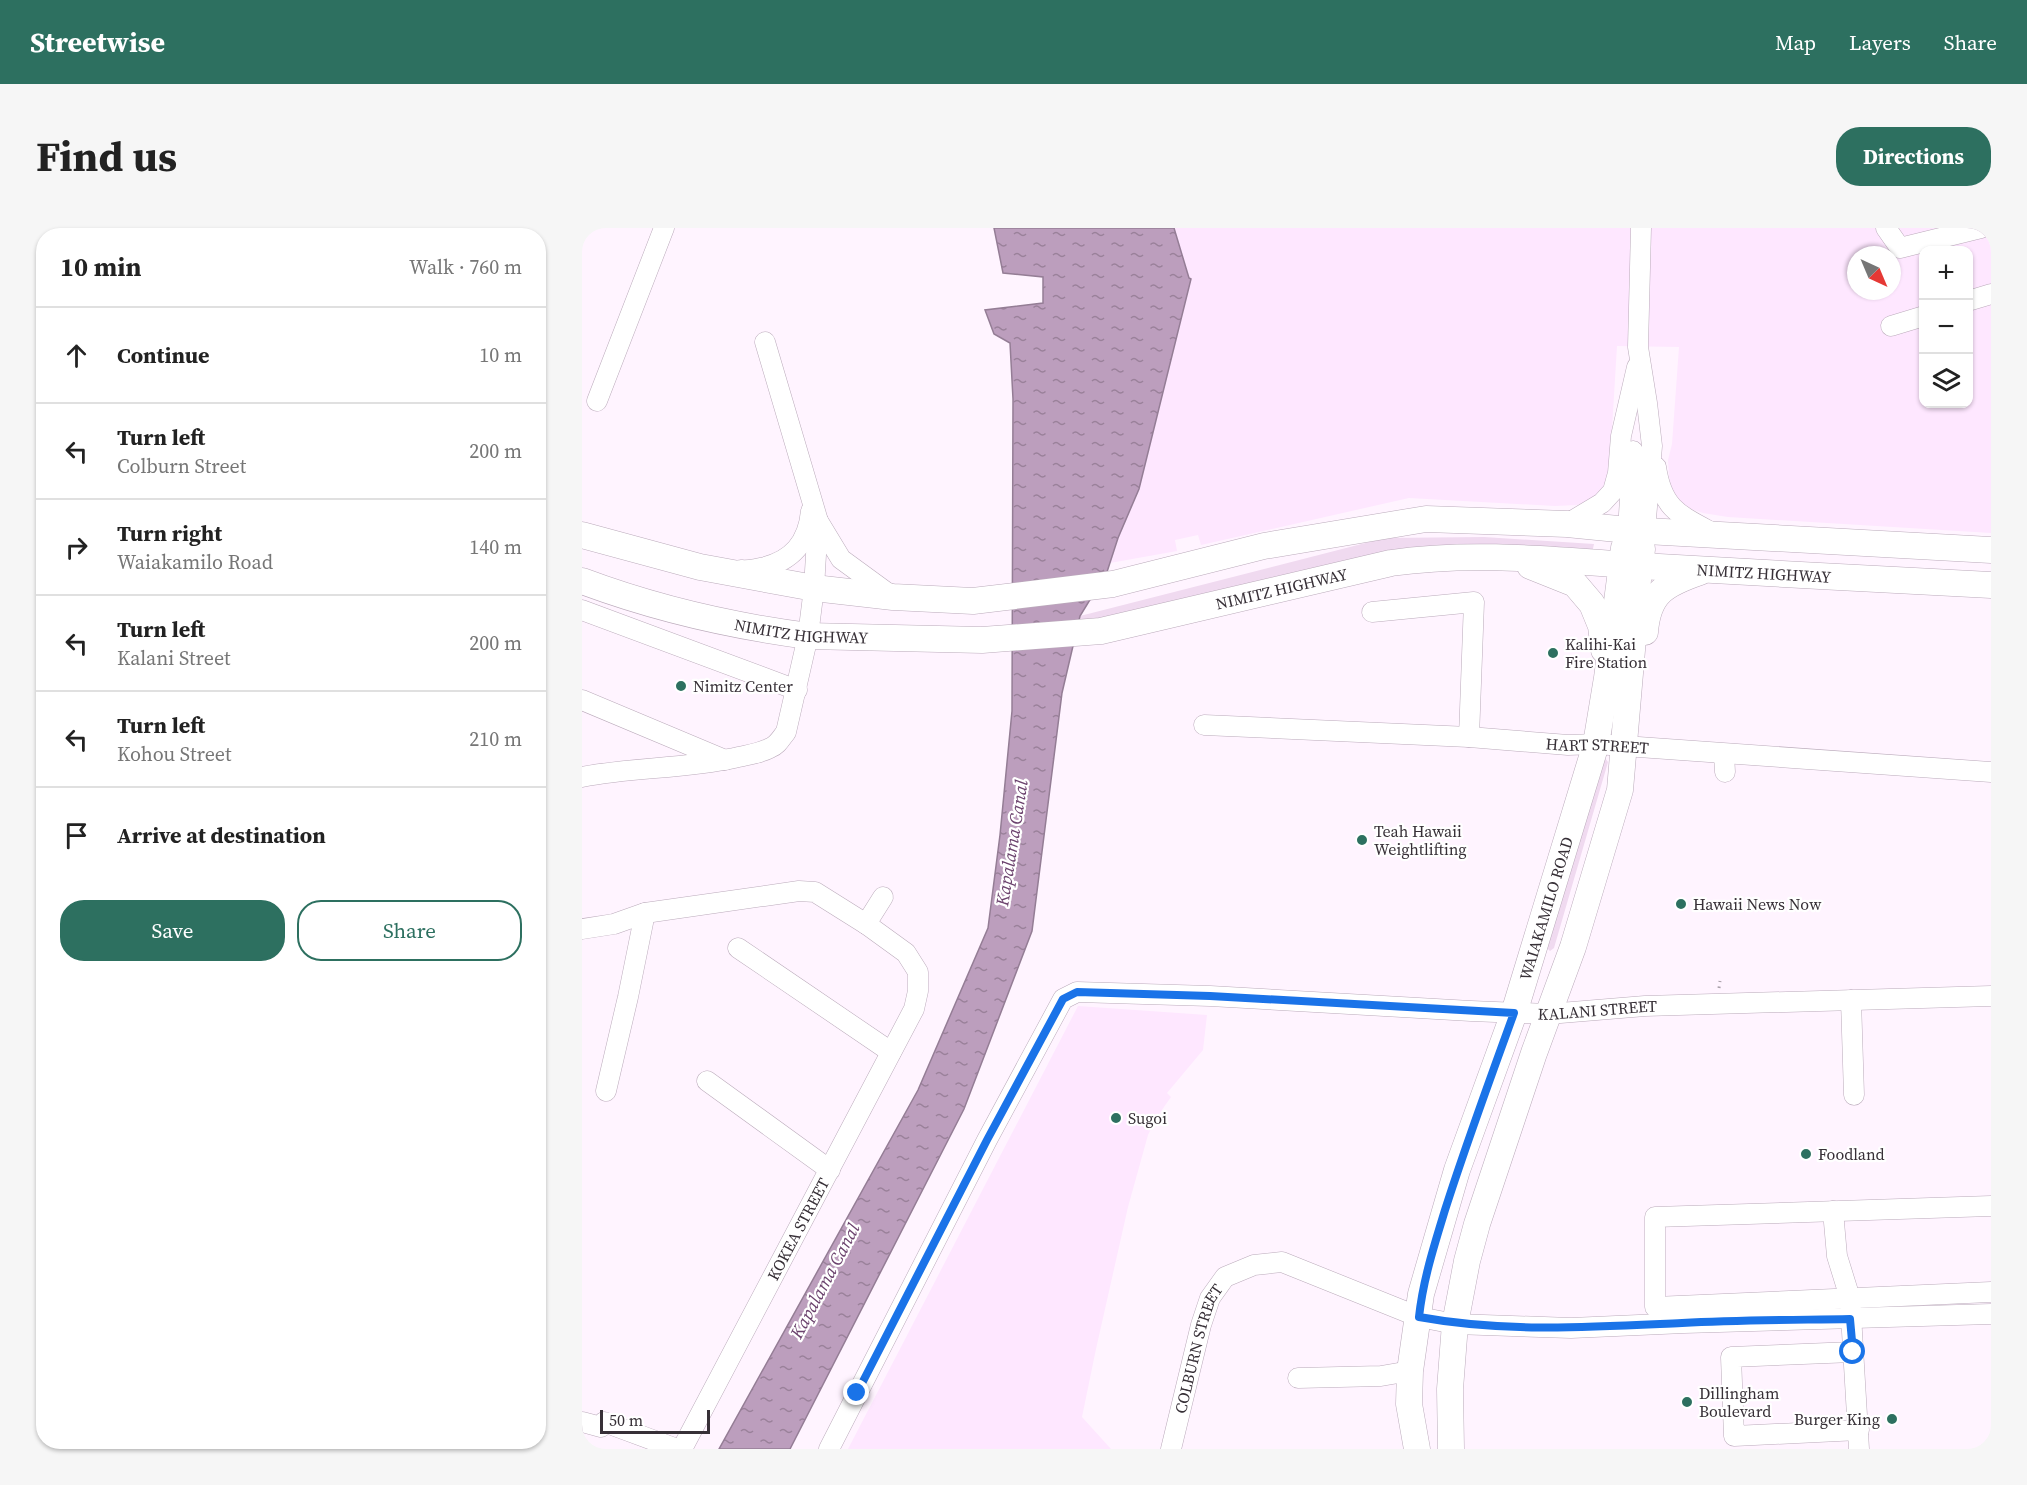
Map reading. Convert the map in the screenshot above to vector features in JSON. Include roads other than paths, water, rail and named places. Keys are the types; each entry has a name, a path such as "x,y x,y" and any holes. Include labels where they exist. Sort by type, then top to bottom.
{"main road":[{"path":"582,536 700,567 814,588 893,597 973,600 1113,584 1264,546 1426,519 1567,524 1991,550"},
{"name":"WAIAKAMILO ROAD","path":"1451,1449 1450,1389 1455,1324 1467,1261 1477,1224 1573,947 1620,790 1624,746 1618,683 1636,530"},
{"path":"1505,556 1575,584 1592,604 1618,683"},
{"name":"NIMITZ HIGHWAY","path":"582,581 685,613 780,632 808,636 982,640 1101,631 1391,563 1413,560 1505,556 1706,570 1991,585"},
{"path":"1618,683 1643,651 1646,619 1650,605 1660,591 1676,580 1706,570"},
{"name":"WAIAKAMILO ROAD","path":"1417,1449 1409,1404 1410,1371 1421,1294 1429,1263 1457,1170 1514,1013 1596,744 1618,683"}],"street":[{"path":"597,400 664,228"},
{"name":"WAIAKAMILO ROAD","path":"1636,530 1652,446 1638,347 1641,228"},
{"path":"1886,228 1900,248 1981,228"},
{"path":"1971,300 1991,294"},
{"path":"1891,326 1919,317"},
{"path":"582,777 725,760 765,750 778,743 786,732 808,636 814,588 818,521 765,342"},
{"path":"1567,524 1602,503 1613,491 1618,473 1621,436 1640,356"},
{"name":"WAIAKAMILO ROAD","path":"1636,530 1640,356"},
{"path":"1652,446 1658,484 1666,502 1684,518 1713,533"},
{"path":"700,567 747,571 777,564 792,554 800,544 810,524 812,496"},
{"path":"818,521 841,559 893,597"},
{"path":"1372,612 1474,602 1469,737"},
{"path":"582,610 797,690"},
{"path":"582,700 725,760"},
{"name":"HART STREET","path":"1204,725 1624,746 1724,763 1991,772"},
{"path":"582,929 614,924 645,914 799,891 814,892 866,924 883,897"},
{"path":"606,1091 645,914"},
{"name":"KOKEA STREET","path":"682,1449 914,1009 918,991 918,972 906,953 866,924"},
{"path":"738,948 891,1052"},
{"name":"KALANI STREET","path":"829,1449 987,1140 1063,999 1077,992 1210,996 1548,1014 1645,1006 1991,996"},
{"path":"1851,1000 1854,1095"},
{"path":"707,1082 830,1170"},
{"path":"1991,1206 1655,1217 1655,1307 1684,1314 1850,1298 1991,1292"},
{"path":"1833,1211 1837,1256 1850,1298 1859,1439 1734,1436 1731,1357 1853,1352"},
{"name":"COLBURN STREET","path":"1171,1449 1201,1325 1210,1298 1225,1277 1254,1265 1282,1262 1419,1317 1455,1324 1571,1328 1684,1314 1850,1319 1991,1314"},
{"path":"1298,1377 1381,1376 1410,1371"},
{"path":"582,1422 601,1427 604,1422 677,1449"}],"water":[{"name":"Kapalama Canal","path":"994,228 1174,228 1191,279 1139,489 1118,538 1107,572 1080,616 1062,693 1032,931 964,1109 790,1449 719,1449 918,1090 988,928 1012,711 1013,399 1010,343 994,334 985,310 1043,303 1043,277 1003,273"}],"place":[{"name":"Kalihi-Kai Fire Station","path":"1553,653"},
{"name":"Nimitz Center","path":"681,686"},
{"name":"Teah Hawaii Weightlifting","path":"1362,840"},
{"name":"Hawaii News Now","path":"1681,904"},
{"name":"Sugoi","path":"1116,1118"},
{"name":"Foodland","path":"1806,1154"},
{"name":"Dillingham Boulevard","path":"1687,1402"},
{"name":"Burger King","path":"1892,1419"}]}
